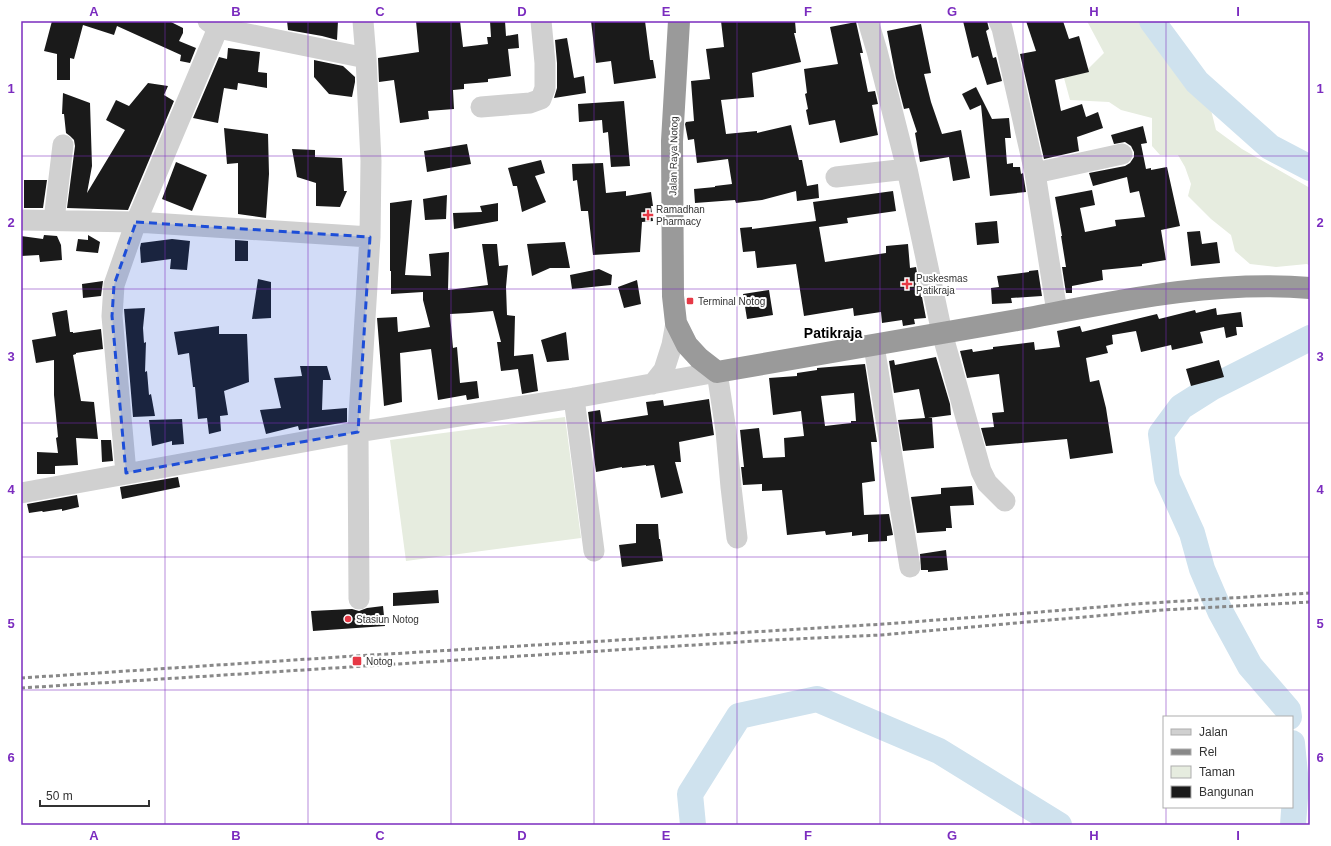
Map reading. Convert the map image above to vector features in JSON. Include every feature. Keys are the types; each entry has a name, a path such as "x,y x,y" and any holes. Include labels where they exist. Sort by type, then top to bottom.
{"highway":[{"name":"Jalan Raya Notog","path":"679,21 672,141 673,296 676,323 687,345 717,372"},
{"path":"717,372 874,346 1180,291 1234,286 1302,287"}],"street":[{"path":"359,599 358,432 370,237 371,161 363,21"},
{"path":"481,107 530,102 541,99 545,88 545,63 541,21"},
{"path":"870,21 907,169 942,333 981,471 987,482 1005,501"},
{"path":"999,21 1002,28 1035,173 1057,312"},
{"path":"126,473 112,316 114,285 136,222 216,23 366,58"},
{"path":"54,220 63,145"},
{"path":"1035,173 1122,154"},
{"path":"836,177 907,169"},
{"path":"21,220 136,222 370,237"},
{"path":"653,384 664,370 672,345 676,323"},
{"path":"874,346 910,567"},
{"path":"21,493 358,432 574,398 717,372 726,431 737,538"},
{"path":"574,398 594,551"}],"highlighted area":[{"path":"136,222 370,237 358,432 126,473 112,316 114,285"}],"green space":[{"path":"1087,21 1143,21 1187,81 1211,110 1216,130 1242,149 1310,188 1310,266 1307,264 1276,267 1250,264 1235,251 1231,235 1211,219 1188,196 1191,184 1185,167 1178,155 1160,155 1152,146 1152,118 1121,110 1109,102 1070,100 1064,78 1085,72 1104,53"},
{"path":"565,417 581,538 406,561 390,440"}],"building":[{"path":"52,21 169,21 183,28 183,33 179,41 196,48 190,63 180,61 181,55 117,26 114,35 83,25 74,59 70,58 70,80 57,80 57,54 44,51"},
{"path":"287,21 338,21 337,40 288,30"},
{"path":"416,21 460,21 463,47 488,44 487,37 491,37 490,21 505,21 506,36 518,34 519,48 508,49 511,76 488,79 488,82 464,84 464,89 453,90 454,109 428,111 429,119 400,123 394,80 379,82 378,58 419,52"},
{"path":"591,21 645,21 650,60 653,60 656,78 614,84 611,61 596,63"},
{"path":"721,21 795,21 796,33 794,33 801,62 752,73 754,97 721,100 726,134 757,131 757,133 791,125 799,160 802,160 807,186 818,184 819,198 797,201 796,191 762,200 736,203 735,200 695,203 694,189 732,184 728,159 697,163 694,139 688,140 685,124 686,122 694,121 691,81 710,79 706,49 724,47"},
{"path":"963,21 987,21 989,29 986,31 993,58 996,57 1002,81 987,85 978,56 972,58"},
{"path":"1026,21 1063,21 1069,39 1079,36 1089,72 1055,80 1061,111 1082,104 1086,117 1098,112 1103,128 1077,137 1079,151 1044,159 1020,54 1036,51"},
{"path":"856,22 863,53 860,53 868,92 875,91 878,104 872,105 878,135 840,143 835,120 809,125 806,110 808,109 805,94 807,93 804,69 838,64 830,27"},
{"path":"921,24 931,73 924,74 931,102 942,134 961,130 970,178 953,181 949,157 920,162 915,133 917,132 909,108 904,109 896,78 887,31"},
{"path":"567,38 574,78 584,76 586,93 554,98 557,88 555,40"},
{"path":"228,48 260,52 258,72 267,73 267,88 238,83 237,90 224,88 218,123 193,118 219,57 227,59"},
{"path":"314,60 343,66 355,77 352,97 329,94 314,77"},
{"path":"148,83 168,86 164,95 174,101 128,210 67,208 75,146 74,140 66,133 64,114 62,114 63,93 90,103 92,166 87,193 125,130 106,120 116,100 129,106"},
{"path":"976,87 992,119 1009,118 1011,138 1005,138 1007,164 1013,163 1013,167 1020,167 1021,174 1023,173 1026,192 990,196 981,105 970,110 962,94"},
{"path":"624,101 630,166 611,167 608,132 603,133 602,120 579,122 578,104"},
{"path":"1143,126 1147,143 1141,144 1146,169 1151,168 1151,170 1167,167 1180,226 1161,230 1166,260 1142,264 1142,266 1102,270 1103,280 1072,286 1072,293 1066,293 1062,267 1066,267 1055,197 1092,190 1095,205 1080,208 1085,232 1116,226 1115,220 1145,217 1139,191 1130,193 1127,177 1093,186 1089,173 1125,166 1130,163 1134,157 1134,152 1131,146 1125,142 1114,144 1111,135"},
{"path":"224,128 268,134 269,174 266,218 238,214 238,163 227,164"},
{"path":"467,144 471,164 427,172 424,151"},
{"path":"292,149 315,150 315,157 342,158 344,191 347,191 340,207 316,206 316,183 297,177"},
{"path":"541,160 545,173 535,176 546,202 522,212 517,186 513,186 508,168"},
{"path":"176,162 207,175 192,211 162,199"},
{"path":"603,163 606,193 626,191 626,196 651,192 653,221 642,222 640,252 593,255 588,211 581,211 577,180 573,181 572,164"},
{"path":"24,180 47,180 43,208 24,208"},
{"path":"893,191 896,211 847,218 848,223 819,227 825,262 886,253 886,246 908,244 910,268 916,267 926,318 914,319 915,324 903,326 902,320 882,323 881,312 854,316 853,308 804,316 796,264 757,268 755,251 743,252 740,228 752,227 752,229 816,221 813,202"},
{"path":"447,195 446,219 425,220 423,199"},
{"path":"412,200 405,275 431,276 429,254 449,252 448,290 488,285 482,244 497,244 499,266 508,265 506,287 507,315 515,316 514,356 533,354 538,391 522,394 518,369 501,371 497,342 501,342 493,311 450,314 453,348 457,347 460,383 477,381 479,398 467,400 466,395 438,400 431,349 400,353 402,402 384,406 377,318 397,317 398,332 430,327 423,300 423,292 391,294 390,203"},
{"path":"498,203 498,221 454,229 453,213 482,212 480,206"},
{"path":"997,221 999,243 977,245 975,223"},
{"path":"1200,231 1202,244 1217,242 1220,263 1191,266 1187,232"},
{"path":"44,235 57,236 61,245 62,260 40,262 39,255 21,256 21,236 43,239"},
{"path":"88,235 100,242 98,253 76,251 78,239 88,240"},
{"path":"172,239 190,241 187,270 170,269 171,259 141,263 141,243"},
{"path":"235,240 248,241 248,261 235,261"},
{"path":"565,242 570,268 550,268 532,276 527,244"},
{"path":"599,269 612,275 611,285 572,289 570,275"},
{"path":"1038,270 1042,296 1011,298 1012,303 992,304 991,288 999,287 997,276"},
{"path":"258,279 271,282 271,318 252,319"},
{"path":"637,280 641,304 624,308 618,287"},
{"path":"103,281 101,296 83,298 82,284"},
{"path":"769,290 773,315 747,319 743,294"},
{"path":"145,308 143,328 144,343 146,342 145,372 147,371 149,395 151,394 155,416 133,417 124,309"},
{"path":"1216,308 1217,315 1241,312 1243,327 1236,327 1237,335 1226,338 1224,327 1200,332 1203,343 1172,350 1171,345 1141,352 1136,331 1112,335 1113,344 1106,346 1108,353 1086,358 1090,382 1099,380 1106,408 1113,453 1070,459 1067,439 986,446 981,428 994,427 992,413 1004,412 999,374 967,378 960,351 972,349 973,352 993,349 993,347 1034,342 1035,350 1060,347 1057,331 1080,326 1082,332 1157,314 1159,319 1195,310 1196,313"},
{"path":"67,310 70,332 73,333 101,329 103,349 76,353 73,355 81,401 94,402 98,439 76,438 78,465 55,466 55,474 37,474 37,452 58,453 56,438 58,437 54,395 54,360 36,363 32,340 56,336 52,313"},
{"path":"219,326 219,334 247,334 249,382 224,391 228,415 220,416 221,431 209,434 207,418 198,419 195,387 193,387 189,353 178,355 174,332"},
{"path":"566,332 569,360 547,362 541,340"},
{"path":"936,357 950,404 951,415 928,418 932,418 934,448 903,451 898,420 925,418 919,389 894,393 889,361 894,360 895,365"},
{"path":"1219,360 1224,377 1191,386 1186,369"},
{"path":"865,364 877,442 871,442 875,481 862,483 864,515 889,514 893,535 887,536 887,541 868,542 868,534 852,536 852,532 826,535 825,531 787,535 782,490 762,491 762,484 743,485 741,467 744,467 740,430 759,428 763,458 785,457 784,438 804,436 801,411 773,415 769,378 797,376 797,373 817,370 817,368","holes":["854,393 856,421 825,426 821,396"]},
{"path":"300,366 327,366 331,380 323,380 322,410 347,408 347,422 299,430 298,426 266,434 260,410 281,408 274,378 302,376"},
{"path":"709,399 714,435 679,442 681,462 675,462 683,493 661,498 654,465 622,467 596,472 588,412 600,410 602,422 648,415 646,402 663,400 664,406"},
{"path":"182,419 184,444 172,445 172,441 152,446 149,420"},
{"path":"101,440 111,440 113,461 102,462"},
{"path":"178,477 180,487 122,499 120,487"},
{"path":"972,486 974,505 950,506 952,528 946,528 946,531 917,533 911,497 941,494 941,488"},
{"path":"77,495 79,507 62,511 62,509 29,513 27,504"},
{"path":"636,524 658,524 663,561 622,567 619,545 636,543"},
{"path":"946,550 948,570 928,572 928,570 921,570 920,554"},
{"path":"438,590 439,603 393,606 393,593"},
{"name":"Stasiun Notog","path":"383,606 385,626 313,631 311,611 352,609 359,611 367,608"}],"waterway":[{"path":"1152,21 1197,82 1270,147 1310,168"},
{"path":"1289,716 1288,710 1250,666 1220,611 1202,569 1192,533 1167,478 1161,434 1181,407 1211,388 1310,338"},
{"path":"693,825 690,794 739,716 817,699 939,751 1059,825"},
{"path":"1293,753 1296,784 1293,825"}],"railway":[{"path":"21,678 884,624 1135,604 1310,593"},
{"path":"21,688 772,640 881,635 1163,610 1310,602"}],"place":[{"name":"Ramadhan Pharmacy","path":"648,215"},
{"name":"Puskesmas Patikraja","path":"907,284"},
{"name":"Terminal Notog","path":"690,301"},
{"name":"Stasiun Notog","path":"348,619"},
{"name":"Notog","path":"357,661"}],"district":[{"name":"Patikraja","path":"833,333"}]}
